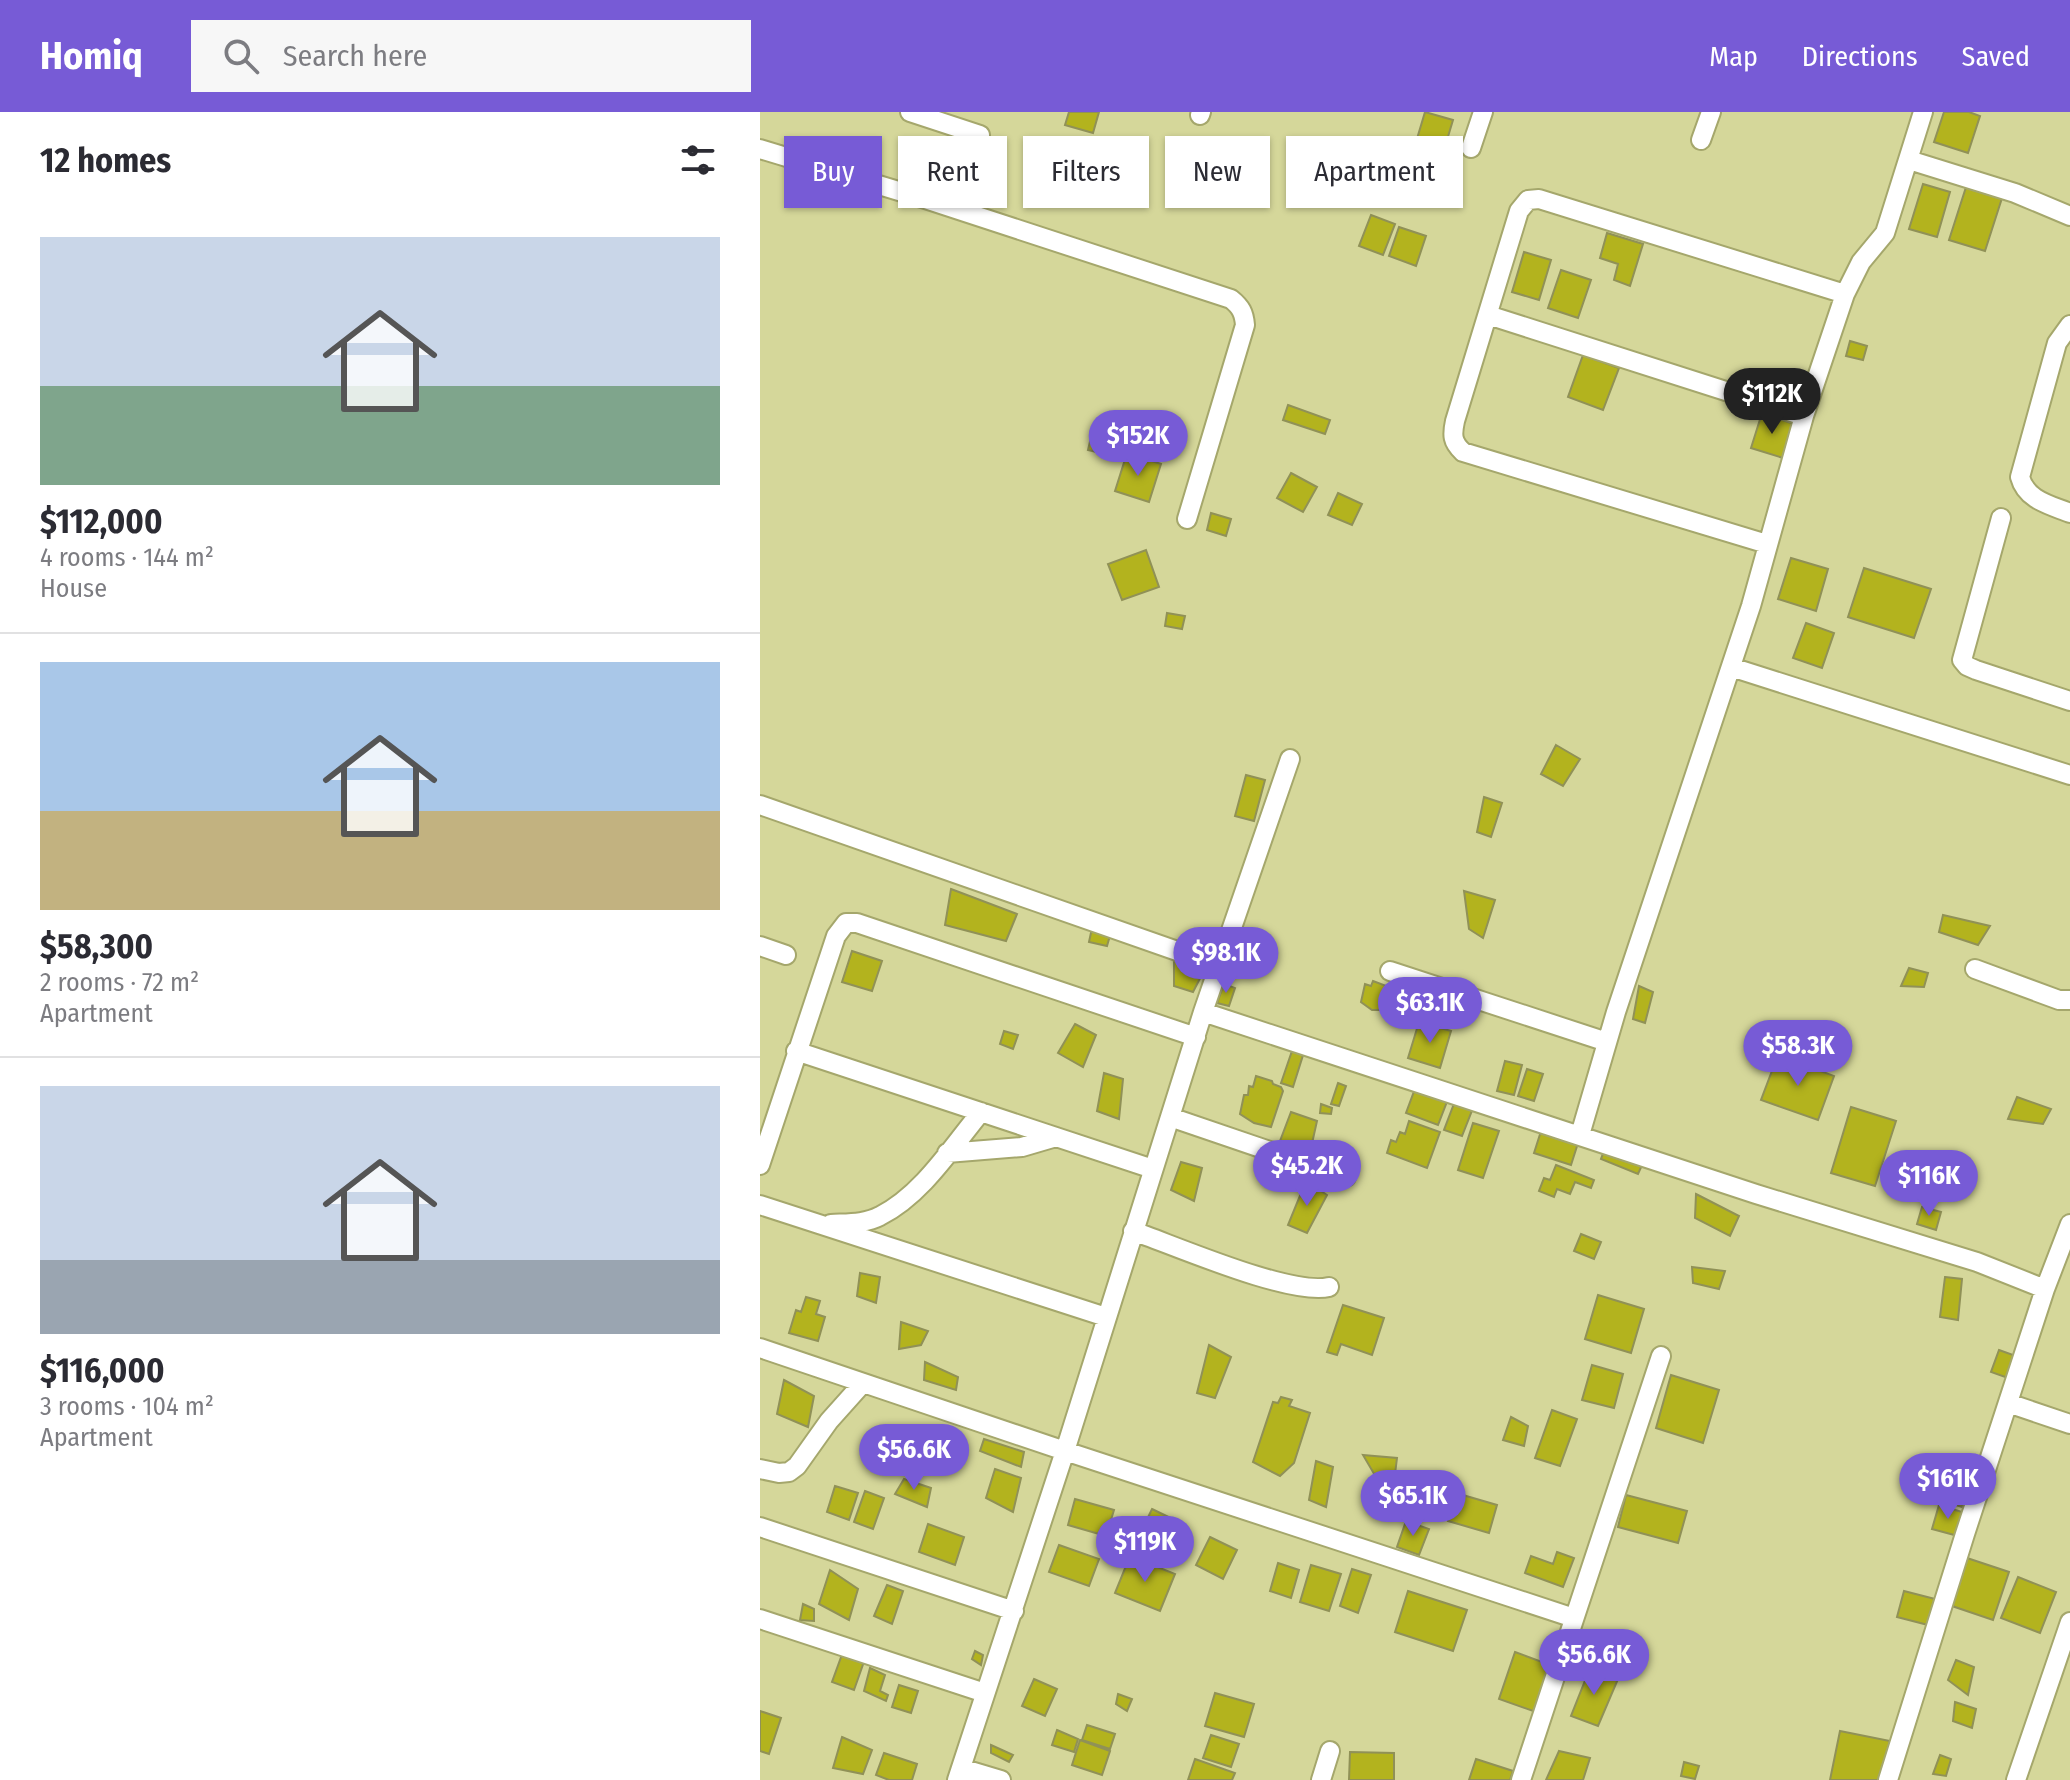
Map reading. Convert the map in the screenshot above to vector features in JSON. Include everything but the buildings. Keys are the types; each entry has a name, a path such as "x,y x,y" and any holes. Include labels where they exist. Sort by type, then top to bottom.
{"street":[{"path":"910,112 980,135"},
{"path":"1471,148 1483,112"},
{"path":"1701,140 1711,112"},
{"path":"1580,1135 1607,1042 1751,606 1804,416 1845,294 1861,262 1885,233 1923,112"},
{"path":"760,149 925,199 1231,299 1239,305 1245,325 1187,519"},
{"path":"1909,160 2015,193 2070,216"},
{"path":"1767,544 1463,452 1455,445 1452,435 1519,211 1528,200 1539,199 1845,294"},
{"path":"1488,315 1804,416"},
{"path":"2070,325 2057,343 2020,477 2022,486 2034,498 2070,513"},
{"path":"2001,518 1962,660 1976,670 2070,701"},
{"path":"1731,667 2070,775"},
{"path":"1001,1780 959,1774 1014,1611 1203,1012 1290,759"},
{"path":"760,805 1180,952"},
{"path":"760,1165 836,936 846,923 857,923 1196,1037"},
{"path":"760,946 786,955"},
{"path":"1975,969 2059,1000 2070,1000"},
{"path":"1390,971 1607,1042"},
{"path":"1203,1012 1977,1262 2045,1289"},
{"path":"796,1051 1153,1169"},
{"path":"820,1225 864,1222 881,1216 914,1191 981,1112"},
{"path":"1170,1117 1346,1177"},
{"path":"947,1153 1022,1147 1056,1137"},
{"path":"760,1205 1106,1317"},
{"path":"1888,1780 2045,1289 2070,1224"},
{"path":"1133,1231 1272,1280 1316,1290 1329,1287"},
{"path":"760,1348 1574,1618"},
{"path":"1521,1780 1661,1356"},
{"path":"760,1469 789,1472 863,1383"},
{"path":"2008,1403 2070,1424"},
{"path":"760,1527 1014,1611"},
{"path":"760,1619 985,1693"},
{"path":"2016,1780 2070,1622"},
{"path":"1321,1780 1330,1751"}]}
